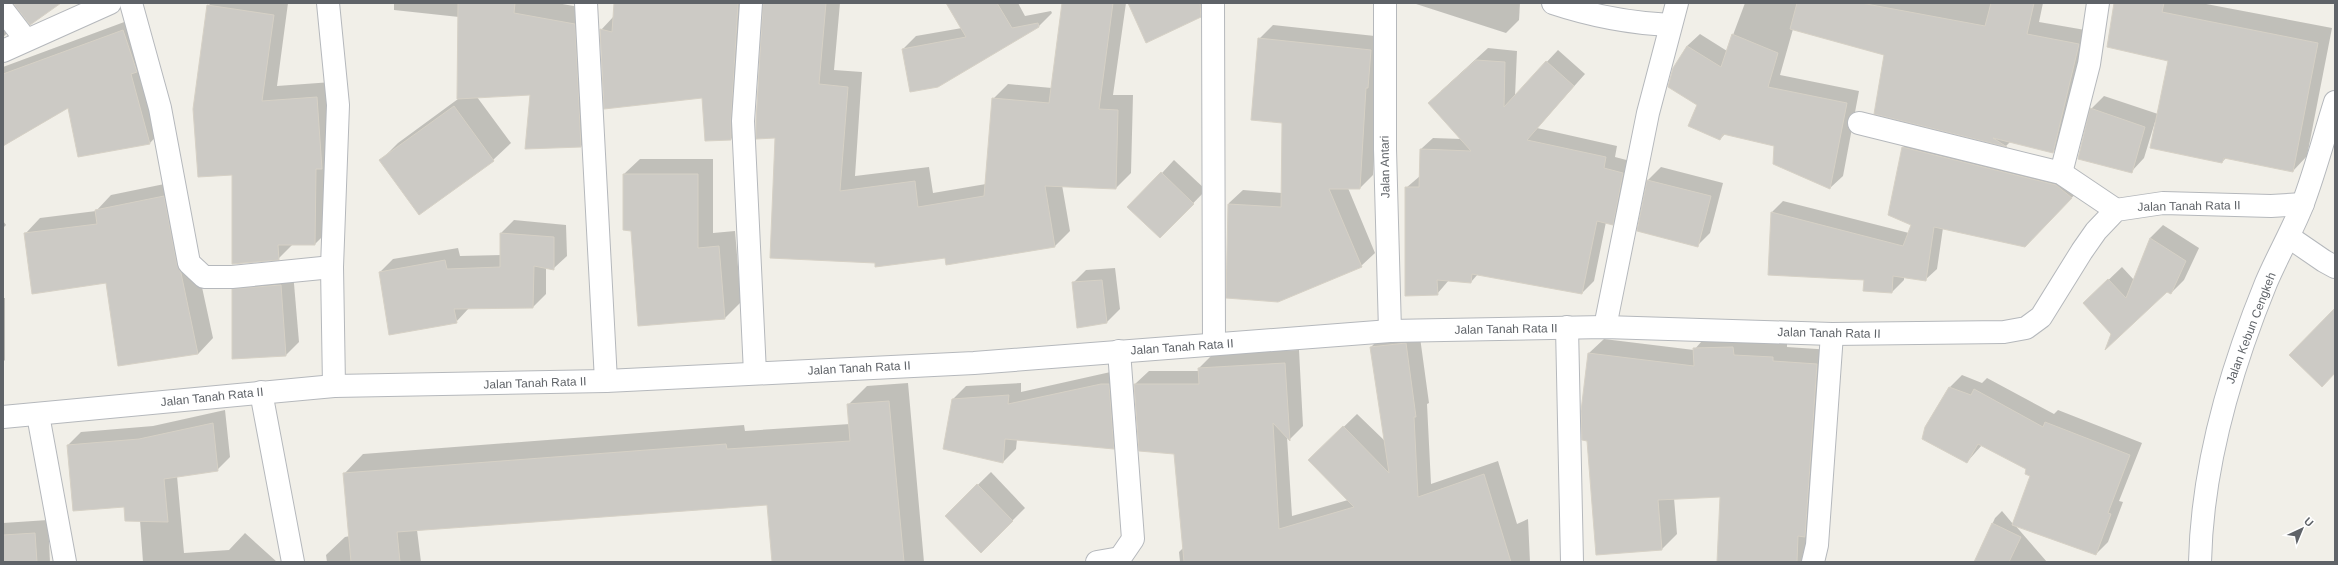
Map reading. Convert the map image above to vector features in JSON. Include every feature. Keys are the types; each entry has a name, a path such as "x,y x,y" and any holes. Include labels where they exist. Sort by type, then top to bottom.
{"street":[{"path":"3,51 110,3"},
{"path":"131,3 160,108 189,263 204,277 232,277 332,267"},
{"path":"328,3 338,105 332,267 334,386"},
{"path":"586,3 606,381"},
{"path":"751,3 743,121 755,373"},
{"path":"1213,3 1214,344"},
{"name":"Jalan Antari","path":"1385,3 1385,149 1390,331"},
{"path":"1553,3 1591,15 1636,23 1670,25"},
{"path":"1605,327 1648,113 1677,3"},
{"path":"2061,173 2089,64 2098,3"},
{"path":"3,10 26,40"},
{"name":"Jalan Kebun Cengkeh","path":"2200,562 2200,528 2225,399 2242,345 2267,281 2289,237 2303,204 2335,102"},
{"path":"1859,123 2061,173 2116,210"},
{"name":"Jalan Tanah Rata II","path":"3,417 38,415 334,386 606,381 974,363 1390,331 1605,327 1832,334 2004,332 2026,328 2040,317 2096,231 2116,210 2163,204 2271,206 2303,204"},
{"path":"2289,237 2335,267"},
{"path":"1568,327 1572,562"},
{"path":"1813,562 1817,545 1832,334"},
{"path":"1097,562 1120,560 1133,539 1119,351"},
{"path":"261,392 293,562"},
{"path":"38,415 65,562"}],"building":[{"path":"13,3 61,3 30,25"},
{"path":"458,3 515,3 514,13 575,24 581,147 525,149 530,95 457,99"},
{"path":"614,3 738,3 731,140 705,141 702,98 604,109 600,29 612,32"},
{"path":"763,3 826,3 819,84 848,87 840,191 915,181 918,207 984,196 992,98 1049,103 1062,3 1113,3 1099,109 1118,110 1116,189 1045,186 1055,247 946,265 945,258 875,267 875,263 770,258 775,138 756,139"},
{"path":"946,3 997,3 1012,28 1038,23 1039,27 938,87 910,92 902,49 966,37"},
{"path":"1128,3 1200,3 1201,17 1146,43"},
{"path":"1797,3 1861,3 1985,26 1991,3 2034,3 2027,34 2079,44 2053,153 1993,138 2007,147 1874,114 1884,55 1790,29"},
{"path":"2114,3 2164,3 2162,12 2318,43 2293,172 2224,158 2222,163 2150,148 2168,61 2107,47"},
{"path":"207,5 274,15 262,101 317,97 322,169 316,169 315,245 278,245 279,260 232,264 232,175 198,177 193,109"},
{"path":"123,30 137,72 131,74 150,144 78,157 68,108 3,146 3,74"},
{"path":"1732,34 1778,53 1768,87 1847,103 1830,189 1773,164 1774,146 1723,134 1720,140 1688,126 1697,105 1668,87 1673,68 1687,46 1721,67"},
{"path":"1258,38 1371,50 1368,88 1366,88 1360,189 1329,189 1362,267 1278,302 1226,298 1228,204 1281,207 1282,123 1251,120"},
{"path":"1476,60 1505,62 1504,107 1546,61 1574,86 1527,140 1606,157 1604,168 1623,173 1613,225 1597,221 1582,294 1472,274 1471,283 1437,280 1438,295 1405,296 1405,187 1419,187 1420,149 1471,151 1428,103"},
{"path":"454,106 494,161 419,215 379,160"},
{"path":"2090,108 2145,127 2132,173 2078,159"},
{"path":"1902,147 2056,185 2072,198 2025,247 1934,227 1926,281 1893,276 1892,293 1863,291 1864,280 1768,275 1771,212 1903,246 1911,225 1888,215"},
{"path":"1161,172 1194,204 1160,238 1127,207"},
{"path":"623,174 698,174 698,248 719,246 725,319 638,326 631,231 623,230"},
{"path":"1647,180 1711,196 1698,247 1637,231"},
{"path":"164,196 177,265 181,273 198,354 118,366 106,283 32,294 24,233 97,224 95,210"},
{"path":"500,233 554,237 554,270 534,266 533,308 454,309 457,323 389,335 379,272 445,260 447,269 500,267"},
{"path":"2150,238 2186,261 2171,294 2167,292 2105,350 2111,334 2083,303 2108,279 2126,298"},
{"path":"1102,280 1107,323 1077,328 1072,282"},
{"path":"281,285 286,356 232,359 232,289"},
{"path":"2335,308 2335,373 2322,387 2289,355"},
{"path":"1406,343 1416,417 1414,417 1418,497 1484,474 1511,562 1184,562 1174,454 1139,451 1134,384 1199,384 1198,368 1285,363 1290,441 1273,423 1279,529 1354,507 1308,460 1343,426 1389,473 1370,347"},
{"path":"1733,347 1734,355 1773,357 1773,361 1817,364 1805,537 1798,536 1797,562 1717,562 1720,497 1658,500 1662,550 1596,555 1587,441 1582,440 1581,411 1588,353 1694,366 1693,348"},
{"path":"1101,384 1109,384 1114,449 1005,439 1003,463 943,449 952,399 1009,395 1008,404"},
{"path":"1949,387 1971,395 1974,389 2043,427 2045,422 2130,455 2108,513 2111,514 2096,555 2012,525 2030,476 2025,474 2026,469 1978,444 1967,463 1922,439 1925,427"},
{"path":"889,401 904,562 772,562 767,505 397,532 400,562 351,562 343,473 726,444 727,449 850,441 847,404"},
{"path":"213,423 218,471 164,479 168,522 125,521 124,507 73,511 67,445 139,439"},
{"path":"977,484 1013,521 981,553 945,516"},
{"path":"1992,523 2021,537 2009,562 1974,562"},
{"path":"35,533 37,562 3,562 3,535"}]}
